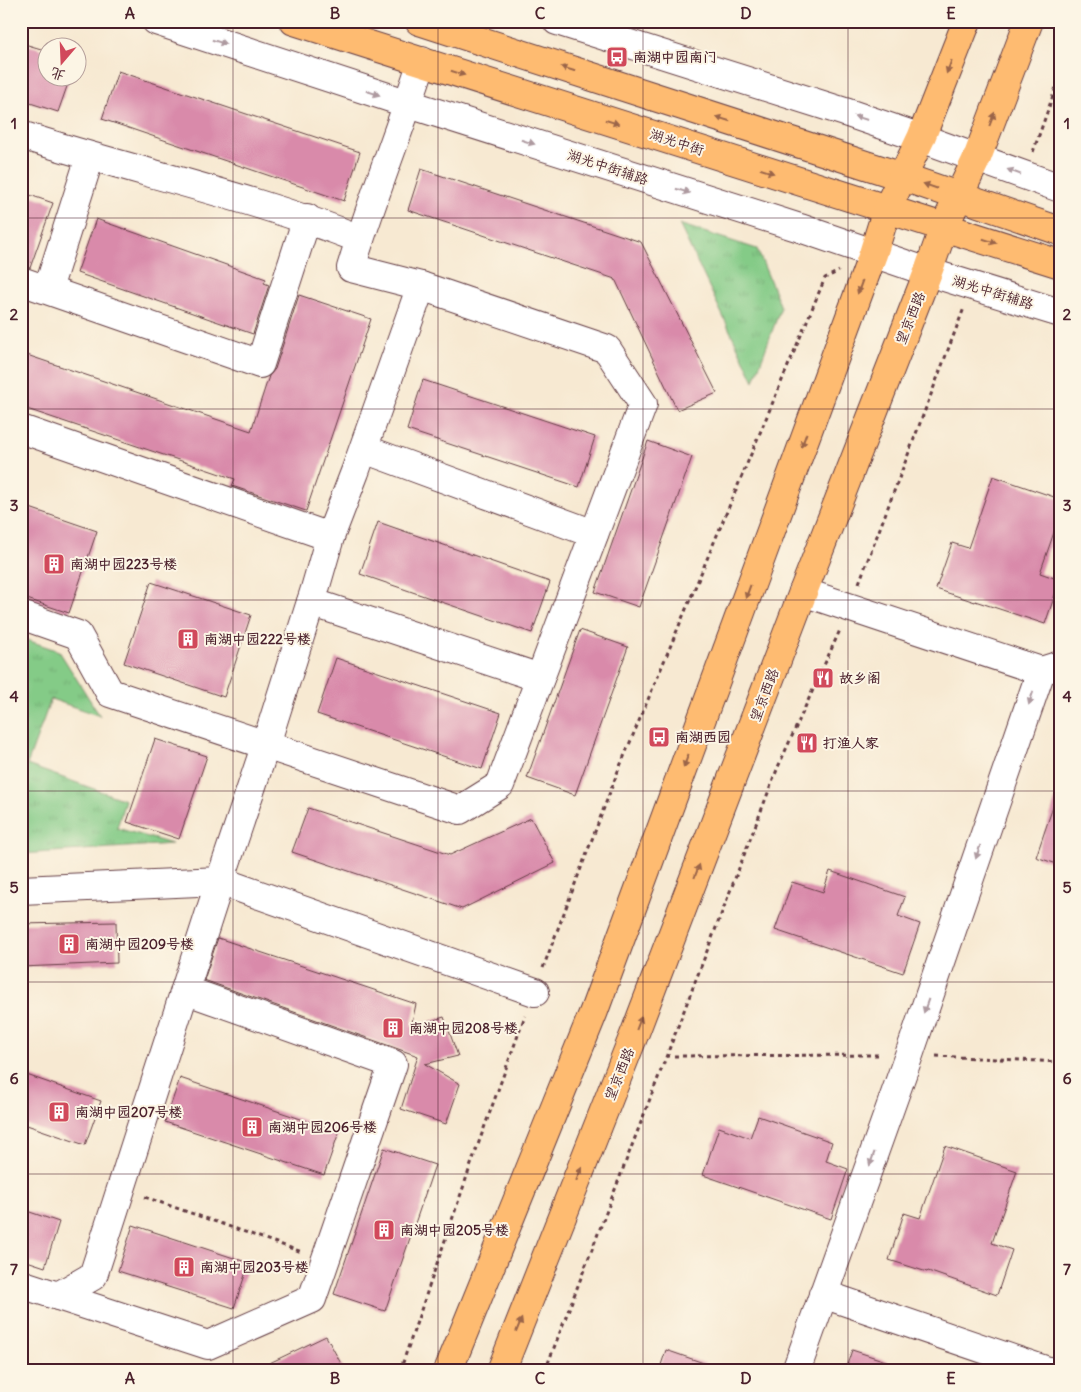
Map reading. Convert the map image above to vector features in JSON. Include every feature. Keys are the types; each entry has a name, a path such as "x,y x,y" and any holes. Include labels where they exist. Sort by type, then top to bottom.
{"main road":[{"name":"湖光中街","path":"294,21 944,227 991,240 1060,264"},
{"path":"419,21 958,195 1060,231"},
{"path":"448,1371 594,1011 873,254 887,209 921,138 967,21"},
{"name":"望京西路","path":"502,1371 636,1030 944,227 977,158 1029,21"}],"street":[{"name":"湖光中街辅路","path":"156,21 409,104 791,225 928,272 1060,313"},
{"path":"557,21 921,138 1060,188"},
{"path":"21,615 78,635 110,693 460,810 500,785 643,404 607,349 421,286 351,268 409,104 422,61"},
{"path":"21,135 90,157 306,218 360,239"},
{"path":"48,290 90,157"},
{"path":"21,281 260,364 306,218"},
{"path":"58,1296 93,1276 266,744 330,537 364,449 421,286"},
{"path":"21,429 330,537"},
{"path":"364,449 594,534"},
{"path":"796,1371 1050,668 803,592"},
{"path":"311,602 540,678"},
{"path":"21,890 220,881 534,992"},
{"path":"21,1284 208,1345 312,1299 393,1064 185,990"},
{"path":"824,1294 1048,1371"}],"path":[{"path":"1024,176 1060,76"},
{"path":"400,1371 475,1153 618,771 824,278 873,254"},
{"path":"546,1371 778,767 850,607 972,286"},
{"path":"666,1056 909,1055 1060,1062"},
{"path":"121,1189 326,1260"}],"green space":[{"path":"679,224 757,249 781,307 754,381"},
{"path":"21,638 59,651 100,716 51,699 27,765 125,800 117,828 172,844 21,854"}],"building":[{"path":"21,43 38,48 38,88 66,88 58,112 21,100"},
{"path":"118,71 360,152 344,201 102,119"},
{"path":"421,169 641,242 717,393 677,410 615,279 408,210"},
{"path":"21,192 53,203 30,268 21,266"},
{"path":"96,219 266,279 264,283 269,285 253,334 77,273"},
{"path":"299,295 371,319 306,511 232,486 235,479 21,407 21,353 251,431 269,376 275,369"},
{"path":"423,380 595,437 579,487 407,430"},
{"path":"648,441 692,457 639,607 595,592"},
{"path":"993,476 1060,499 1060,515 1040,573 1060,580 1045,624 936,589 952,543 968,548"},
{"name":"南湖中园223号楼","path":"21,505 97,531 69,613 21,597"},
{"path":"378,522 550,582 532,633 360,574"},
{"name":"南湖中园222号楼","path":"151,582 251,615 224,697 124,663"},
{"path":"580,630 628,647 575,795 527,778"},
{"path":"336,658 501,713 482,769 317,714"},
{"path":"155,739 207,756 179,839 127,822"},
{"path":"1056,798 1060,799 1060,865 1036,857"},
{"path":"308,808 450,855 531,818 555,863 462,909 292,852"},
{"path":"830,871 905,897 898,916 920,924 903,973 775,930 792,882 823,892"},
{"name":"南湖中园209号楼","path":"116,922 117,963 21,967 21,924"},
{"name":"南湖中园208号楼","path":"218,938 416,1004 411,1027 444,1017 458,1056 425,1064 460,1084 446,1124 401,1109 418,1056 204,980"},
{"name":"南湖中园207号楼","path":"21,1073 101,1101 85,1145 21,1123"},
{"name":"南湖中园206号楼","path":"180,1078 339,1132 324,1175 165,1122"},
{"path":"758,1116 832,1142 826,1161 848,1169 831,1219 703,1175 719,1127 750,1138"},
{"path":"945,1146 1017,1171 992,1243 1012,1250 997,1295 928,1271 889,1260 904,1213 920,1218"},
{"name":"南湖中园205号楼","path":"384,1148 435,1165 385,1311 334,1294"},
{"path":"21,1209 59,1222 45,1267 21,1259"},
{"name":"南湖中园203号楼","path":"133,1225 249,1263 234,1308 118,1271"},
{"path":"326,1336 345,1371 253,1371"},
{"path":"666,1350 718,1368 717,1371 659,1371"},
{"path":"852,1350 904,1367 904,1371 845,1371"}],"place":[{"name":"南湖中园南门","path":"617,57"},
{"name":"南湖中园223号楼","path":"54,564"},
{"name":"南湖中园222号楼","path":"188,639"},
{"name":"故乡阁","path":"823,678"},
{"name":"南湖西园","path":"659,737"},
{"name":"打渔人家","path":"807,743"},
{"name":"南湖中园209号楼","path":"69,944"},
{"name":"南湖中园208号楼","path":"393,1028"},
{"name":"南湖中园207号楼","path":"59,1112"},
{"name":"南湖中园206号楼","path":"252,1127"},
{"name":"南湖中园205号楼","path":"384,1230"},
{"name":"南湖中园203号楼","path":"184,1267"}]}
